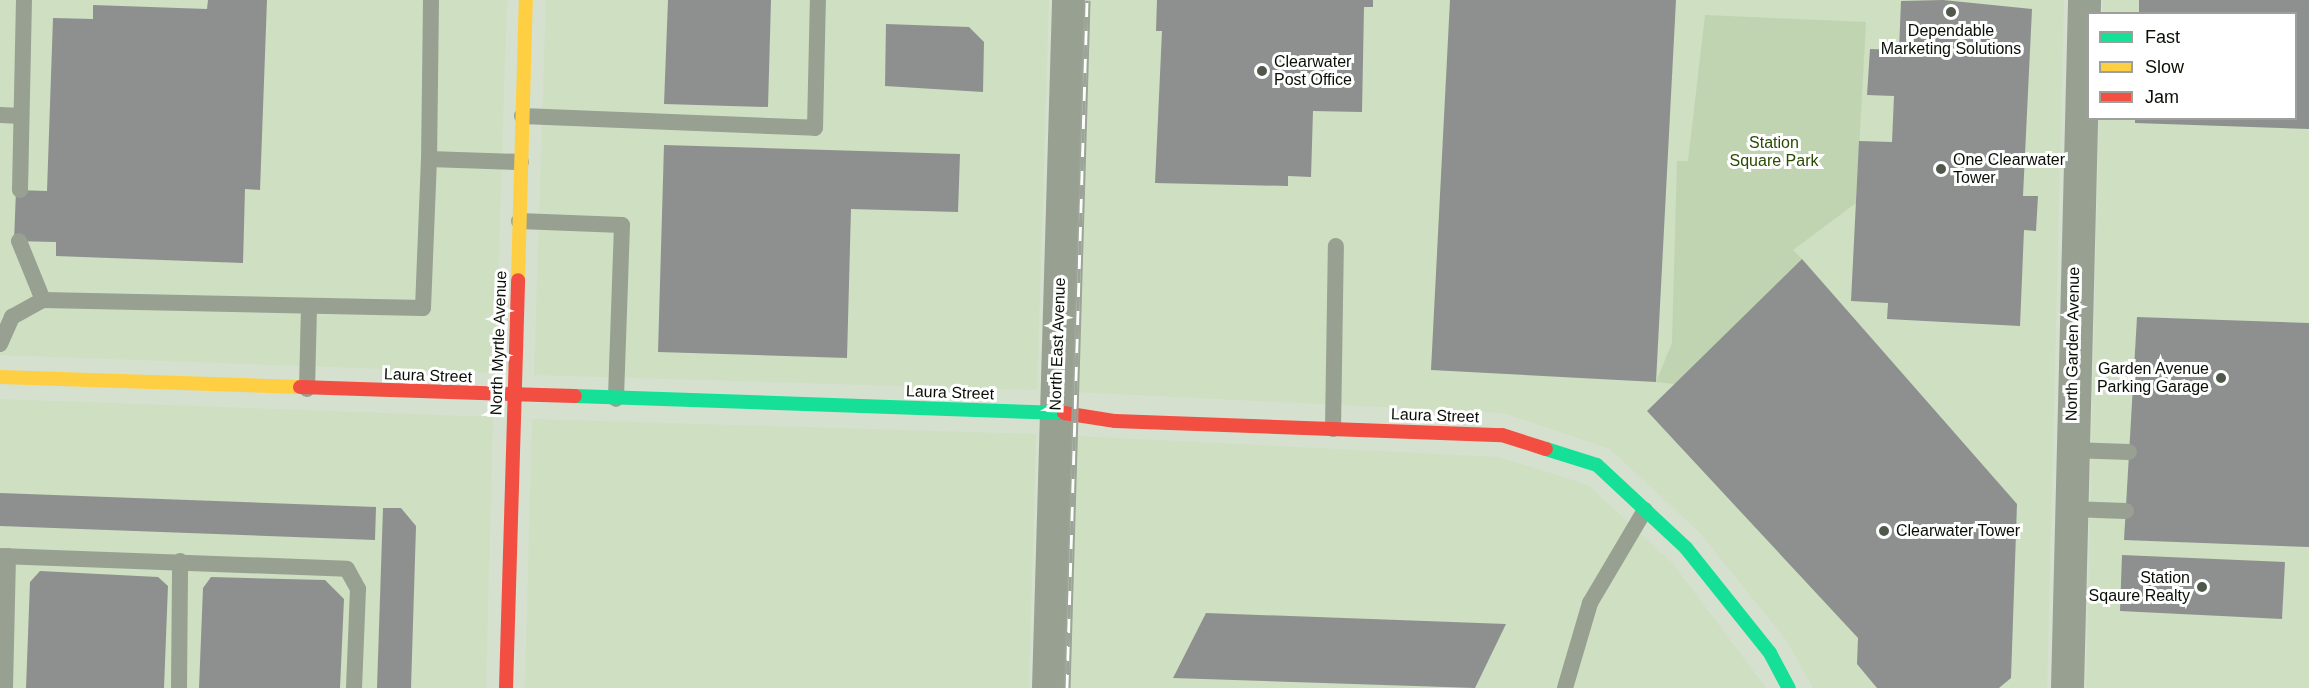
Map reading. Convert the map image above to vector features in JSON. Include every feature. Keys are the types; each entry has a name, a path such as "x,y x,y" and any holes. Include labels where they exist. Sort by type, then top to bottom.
{"street":[{"name":"North Myrtle Avenue","path":"506,688 526,0"},
{"name":"North East Avenue","path":"1048,688 1068,0"},
{"name":"North Garden Avenue","path":"2067,688 2071,450 2084,0"},
{"name":"Laura Street","path":"0,377 514,396 1056,412 1115,421 1502,435 1597,465 1686,548 1770,653 1790,688"}],"lane":[{"path":"20,190 24,0"},
{"path":"0,344 12,317 43,300 423,308 429,159 431,0"},
{"path":"522,116 815,128 818,0"},
{"path":"0,115 21,116"},
{"path":"429,159 521,162"},
{"path":"519,221 622,225 616,399"},
{"path":"19,241 43,300"},
{"path":"1333,429 1336,246"},
{"path":"307,389 309,307"},
{"path":"2071,450 2129,452"},
{"path":"2070,509 2126,511"},
{"path":"1565,688 1590,603 1645,510"},
{"path":"5,688 4,556 347,569 358,589 354,688"},
{"path":"179,688 180,561"}],"shaded area":[{"path":"0,0 507,0 495,373 0,355"},
{"path":"546,0 1049,0 1037,390 534,375"},
{"path":"1088,0 2064,0 2047,688 1813,688 1787,641 1699,532 1610,449 1503,413 1076,392"},
{"path":"2103,0 2309,0 2309,688 2086,688 2099,120 2297,120 2297,12 2103,12"},
{"path":"0,399 493,417 486,688 0,688"},
{"path":"532,419 1036,434 1029,688 525,688"},
{"path":"1075,436 1499,457 1588,485 1673,564 1766,688 1068,688"}],"green space":[{"name":"Station Square Park","path":"1705,15 1866,22 1856,203 1793,250 1802,259 1675,384 1656,382 1672,343 1677,161 1688,161"}],"building":[{"path":"208,0 267,0 260,190 245,189 243,263 56,256 56,242 14,241 16,190 47,191 53,18 93,19 93,5 207,9"},
{"path":"668,0 771,0 768,107 664,104"},
{"name":"Clearwater Post Office","path":"1157,0 1373,0 1373,7 1364,7 1362,112 1313,111 1311,177 1288,176 1288,186 1155,183 1162,31 1156,31"},
{"path":"1450,0 1676,0 1656,382 1431,370"},
{"name":"One Clearwater Tower","path":"1943,0 2032,9 2023,196 2038,196 2036,231 2024,230 2020,326 1887,319 1888,303 1851,301 1859,141 1892,142 1894,96 1867,95 1870,49 1899,50 1901,1"},
{"path":"2139,0 2309,0 2309,129 2135,123 2135,120 2297,120 2297,12 2139,12"},
{"path":"886,24 969,27 984,42 983,92 885,86"},
{"path":"664,145 960,154 958,212 851,209 847,358 658,352"},
{"path":"1802,259 2017,504 2011,678 1999,688 1877,688 1857,664 1858,638 1647,411"},
{"name":"Garden Avenue Parking Garage","path":"2137,317 2309,323 2309,547 2124,540"},
{"path":"0,493 376,507 375,540 0,526"},
{"path":"383,508 401,508 416,526 411,688 377,688"},
{"name":"Station Sqaure Realty","path":"2122,555 2285,562 2282,619 2120,611"},
{"path":"40,571 158,577 168,586 164,688 26,688 30,582"},
{"path":"211,577 325,580 344,599 340,688 199,688 203,588"},
{"path":"1206,613 1506,624 1475,688 1173,678"}],"railway":[{"path":"1067,688 1087,0"}],"traffic: fast":[{"path":"575,396 1064,413"},
{"path":"1546,449 1597,465 1686,548 1770,653 1789,688"}],"traffic: slow":[{"path":"518,280 526,0"},
{"path":"0,377 300,387"}],"traffic: jam":[{"path":"506,688 518,280"},
{"path":"300,387 575,396"},
{"path":"1064,413 1115,421 1502,435 1546,449"}],"place":[{"name":"Dependable Marketing Solutions","path":"1951,12"},
{"name":"Clearwater Post Office","path":"1262,71"},
{"name":"One Clearwater Tower","path":"1941,169"},
{"name":"Garden Avenue Parking Garage","path":"2221,378"},
{"name":"Clearwater Tower","path":"1884,531"},
{"name":"Station Sqaure Realty","path":"2202,587"}]}
